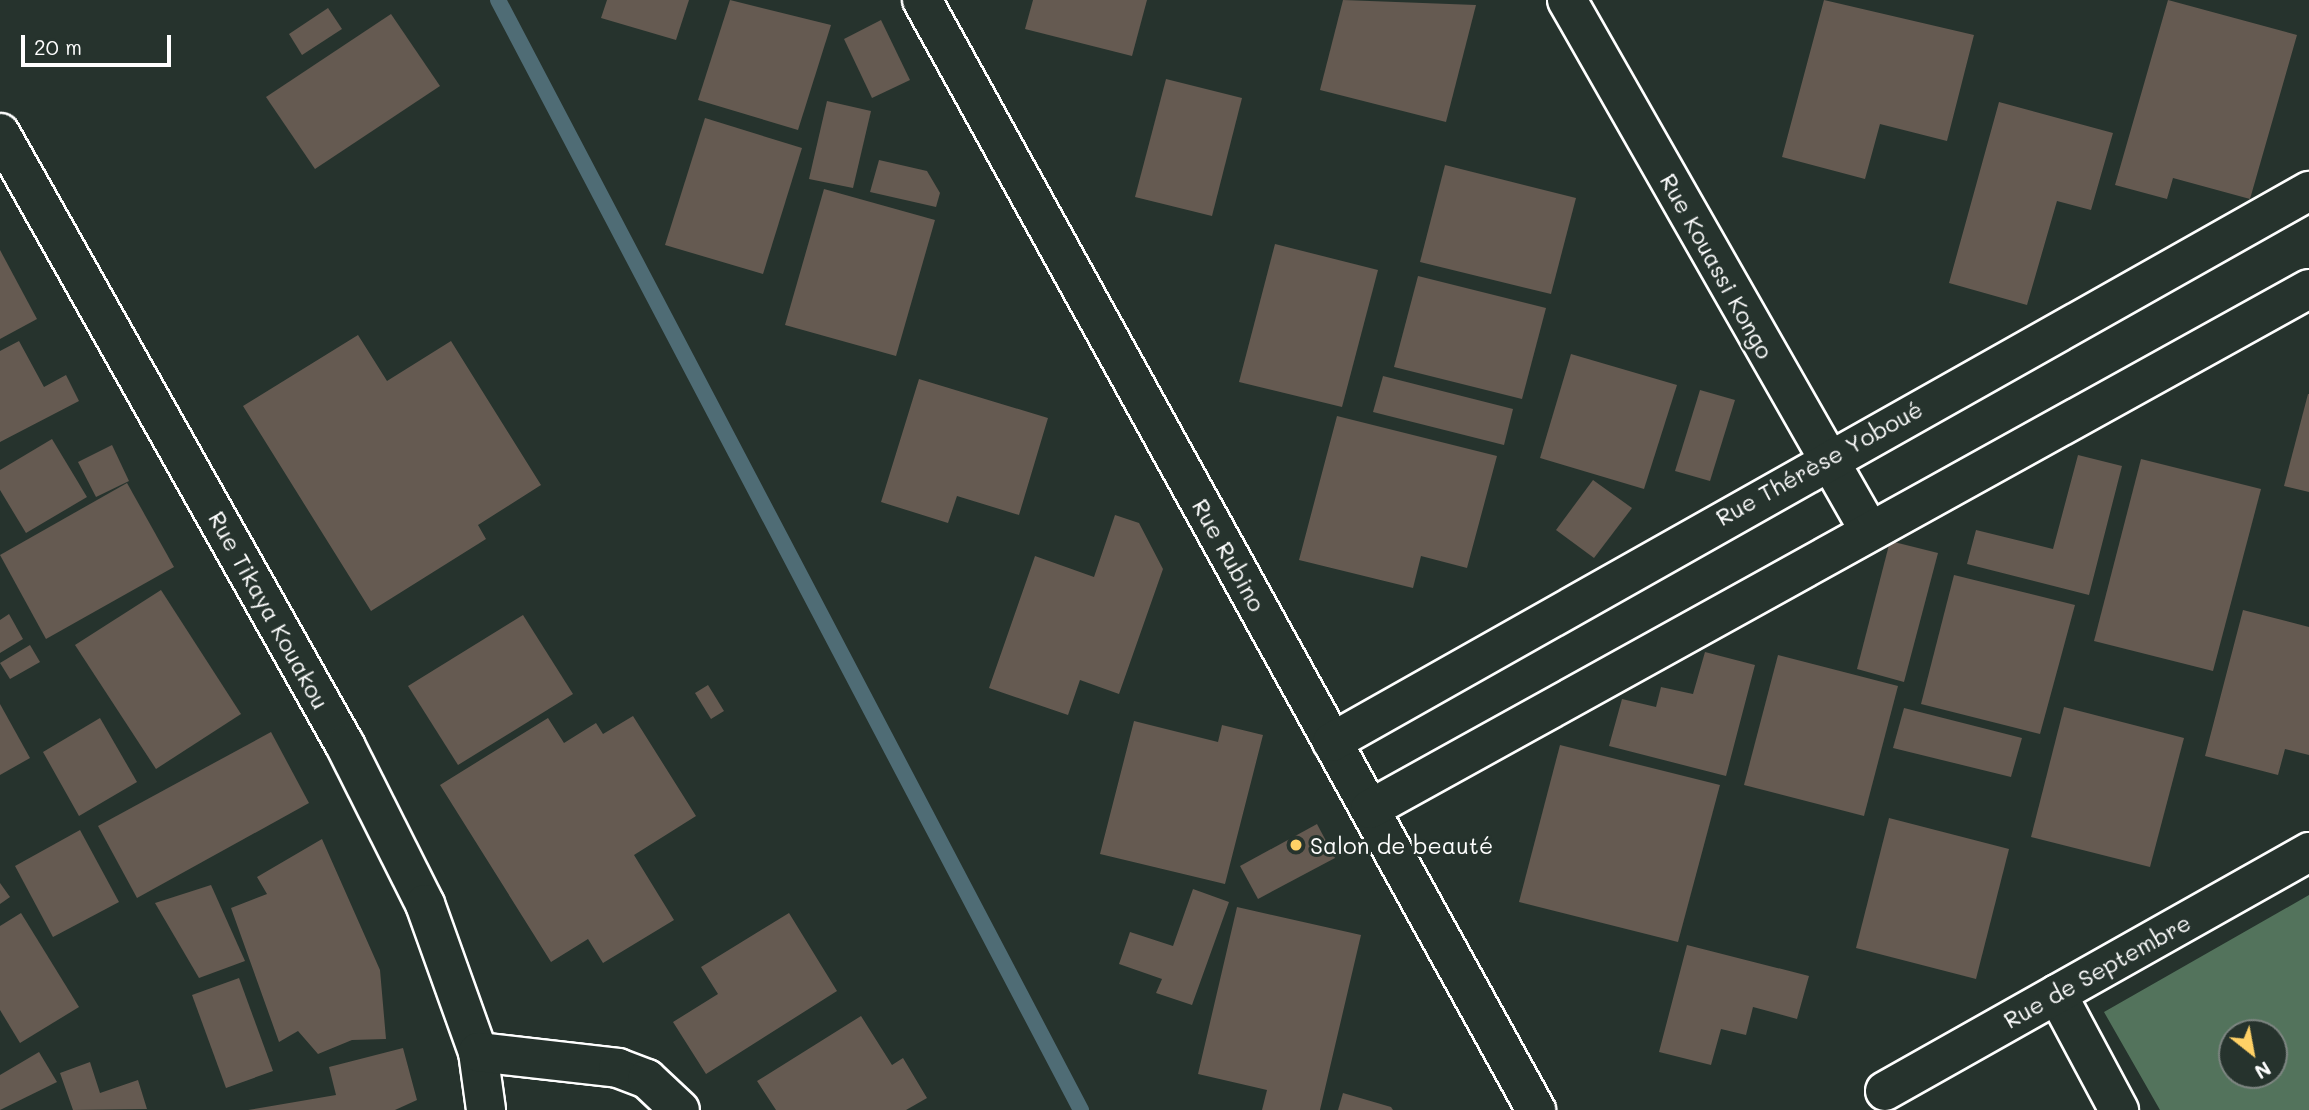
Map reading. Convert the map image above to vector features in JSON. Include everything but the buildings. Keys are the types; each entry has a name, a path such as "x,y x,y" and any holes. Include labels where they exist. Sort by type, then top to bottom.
{"street":[{"name":"Rue Rubino","path":"922,0 1536,1110"},
{"name":"Rue Kouassi Kongo","path":"1567,0 1825,459 1869,530"},
{"name":"Rue Tikaya Kouakou","path":"0,133 345,744 425,904 478,1052 486,1110"},
{"name":"Rue Thérèse Yoboué","path":"1332,742 1825,459 2309,191"},
{"path":"1370,809 1869,530 2309,289"},
{"name":"Rue de Septembre","path":"1885,1091 2309,852"},
{"path":"2057,994 2119,1110"},
{"path":"478,1052 618,1068 647,1079 680,1110"}],"green space":[{"path":"2309,895 2309,1110 2160,1110 2104,1012"}],"waterway":[{"path":"498,0 1081,1110"}],"place":[{"name":"Salon de beauté","path":"1296,845"}]}
